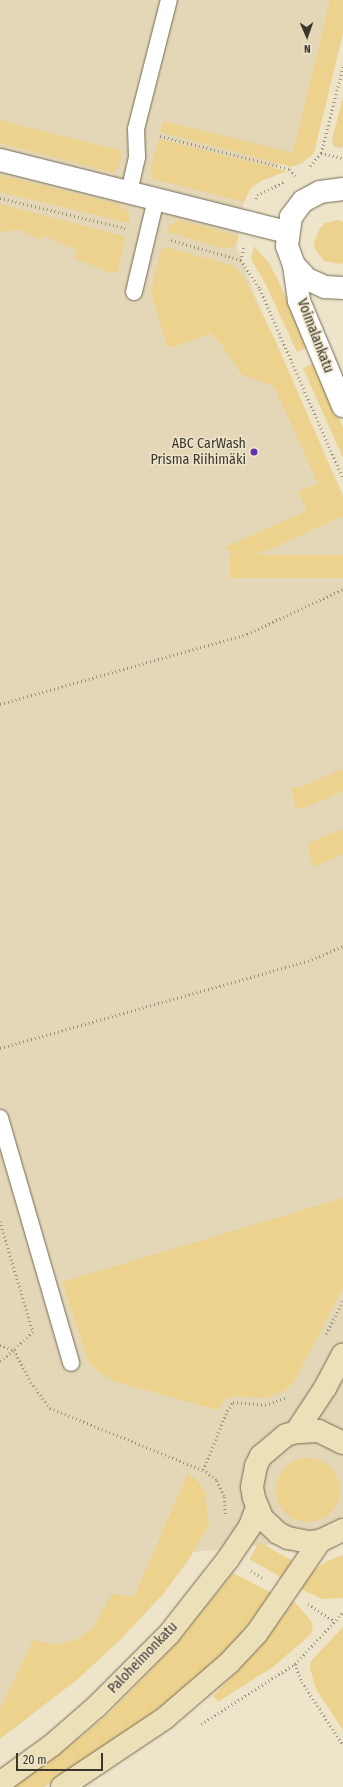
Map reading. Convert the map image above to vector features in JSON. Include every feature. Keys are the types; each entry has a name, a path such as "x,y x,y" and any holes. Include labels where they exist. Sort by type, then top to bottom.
{"street":[{"path":"0,160 287,232"},
{"path":"343,189 320,192 303,201 292,217 287,232 287,246 294,264 316,284 343,288"},
{"name":"Voimalankatu","path":"294,264 299,301 343,406"},
{"path":"296,1432 325,1388 343,1354"},
{"path":"342,1532 320,1541 298,1541 278,1533 262,1518 257,1508 252,1487 256,1466 276,1441 296,1432 318,1431 343,1443"},
{"name":"Paloheimonkatu","path":"0,1783 51,1746 97,1706 169,1634 228,1559 250,1526 257,1508"},
{"path":"62,1787 165,1718 229,1663 257,1633 320,1541"}],"lane":[{"path":"129,192 137,157 136,129 169,0"},
{"path":"134,292 156,199"},
{"path":"0,1118 71,1363"}],"path":[{"path":"136,129 290,169 295,176"},
{"path":"322,153 343,158"},
{"path":"0,198 147,234 241,260"},
{"path":"0,704 247,634 343,589"},
{"path":"0,1048 308,961 343,946"},
{"path":"0,1221 33,1332 0,1361"},
{"path":"325,1336 343,1301"},
{"path":"0,1345 14,1350 31,1382 50,1408 203,1470 216,1480 224,1496 224,1521"},
{"path":"203,1470 227,1411 233,1402 265,1405 292,1395"},
{"path":"198,1726 295,1664 343,1612"},
{"path":"295,1664 302,1682 343,1745"}],"shaded area":[{"path":"0,0 331,0 294,153 250,189 244,202 236,245 257,301 343,498 343,1538 180,1553 0,1737"},
{"path":"330,0 343,0 343,33 314,153 302,163 292,167 160,132 164,121 293,153"},
{"path":"343,97 342,148 334,147 332,140"},
{"path":"0,120 119,150 121,158 119,166 114,173 0,143"},
{"path":"159,139 287,171 259,182 250,189 244,202 153,179 151,169"},
{"path":"0,175 118,204 130,213 129,223 0,192"},
{"path":"0,204 123,236 125,239 118,271 112,274 74,258 77,251 44,235 40,240 20,230 0,232"},
{"path":"180,220 239,236 236,245 225,249 167,232 169,226"},
{"path":"339,220 343,222 343,263 339,264 324,261 315,249 314,242 320,228 325,223"},
{"path":"254,246 269,263 308,347 297,352 266,285 251,259"},
{"path":"166,247 234,266 245,279 275,340 343,496 343,516 248,559 235,556 225,547 307,511 298,491 318,484 274,386 242,375 218,340 210,333 175,347 167,346 151,292 161,250"},
{"path":"314,363 343,428 343,458 303,368"},
{"path":"230,555 343,555 343,578 230,578"},
{"path":"343,769 343,791 302,809 296,808 291,788 301,787"},
{"path":"343,829 343,854 313,867 308,847 311,842"},
{"path":"343,1198 343,1288 295,1380 286,1390 266,1398 234,1396 225,1399 218,1410 116,1382 99,1372 88,1361 62,1282"},
{"path":"302,1458 314,1458 331,1467 338,1478 340,1490 338,1502 331,1513 314,1522 302,1522 290,1517 281,1508 276,1496 276,1484 281,1472 290,1463"},
{"path":"187,1475 197,1479 205,1493 209,1525 189,1559 164,1593 122,1638 78,1679 0,1739 0,1709 33,1640 57,1645 77,1639 93,1628 112,1594 134,1597"},
{"path":"259,1542 292,1560 283,1578 249,1559"},
{"path":"343,1555 343,1598 322,1599 301,1589 314,1570 327,1561"},
{"path":"233,1573 272,1593 232,1646 159,1711 44,1787 13,1787 77,1740 110,1712 175,1645"},
{"path":"294,1601 311,1621 313,1629 311,1634 273,1667 218,1702 213,1696 261,1646"},
{"path":"343,1627 343,1730 316,1689 310,1668 311,1661"}],"place":[{"name":"ABC CarWash Prisma Riihimäki","path":"254,452"}]}
